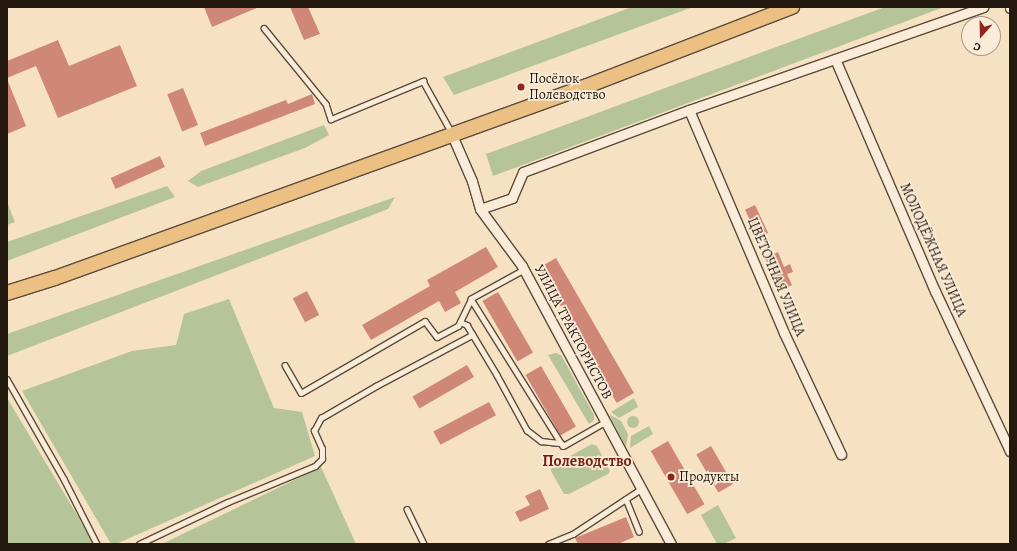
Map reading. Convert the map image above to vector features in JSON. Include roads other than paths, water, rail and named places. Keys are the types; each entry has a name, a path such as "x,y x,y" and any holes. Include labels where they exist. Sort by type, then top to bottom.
{"main road":[{"path":"7,297 55,278 587,86 792,7"},
{"path":"7,293 55,278"}],"street":[{"path":"480,209 512,198 523,172 689,110 983,7"},
{"name":"МОЛОДЁЖНАЯ УЛИЦА","path":"835,58 935,291 1010,450"},
{"name":"ЦВЕТОЧНАЯ УЛИЦА","path":"689,110 784,333 841,454"},
{"name":"УЛИЦА ТРАКТОРИСТОВ","path":"452,135 472,181 480,209 524,270 671,544"}],"lane":[{"path":"264,28 326,104 332,119 423,82 452,135"},
{"path":"285,365 301,393 425,321 436,338 458,326 471,299 524,270"},
{"path":"471,299 561,443"},
{"path":"460,322 467,325 497,375 527,430 541,441 561,443 563,446 605,422"},
{"path":"139,544 228,502 315,466 322,459 322,449 314,431 321,418 376,386 472,335"},
{"path":"7,379 64,479 97,544"},
{"path":"548,544 573,534 641,489"},
{"path":"626,499 639,531"},
{"path":"407,509 424,544"},
{"path":"562,538 564,544"}],"place":[{"name":"Посёлок Полеводство","path":"521,87"},
{"name":"Продукты","path":"671,477"}],"district":[{"name":"Полеводство","path":"587,461"}]}
